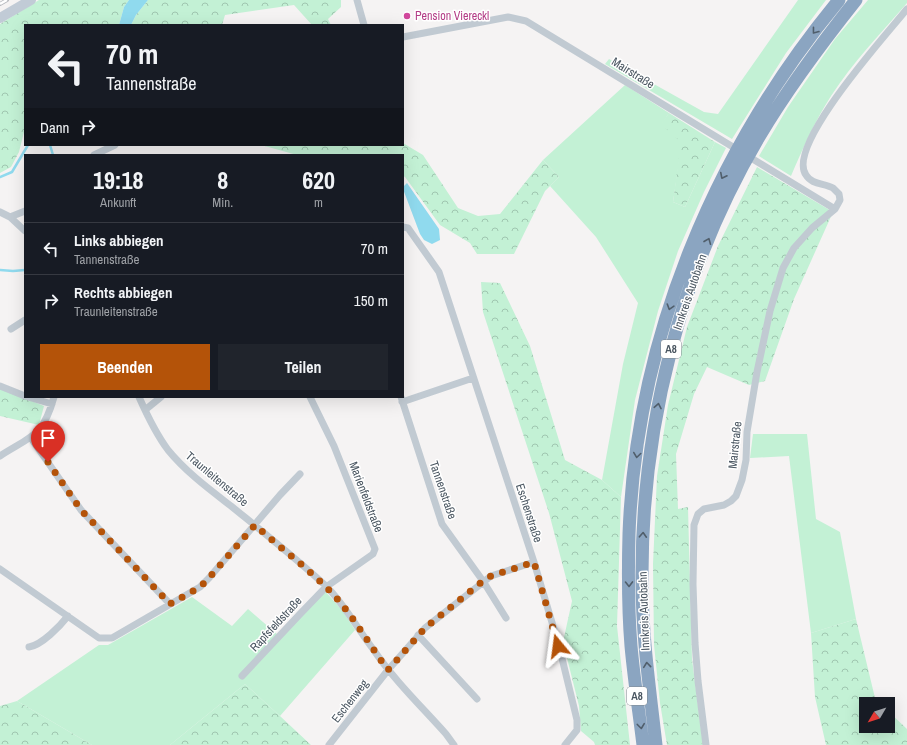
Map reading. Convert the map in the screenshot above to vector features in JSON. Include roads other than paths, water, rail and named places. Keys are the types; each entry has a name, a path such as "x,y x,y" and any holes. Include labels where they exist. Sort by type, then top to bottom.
{"highway":[{"name":"Innkreis Autobahn","path":"643,745 631,646 629,577 630,532 637,452 643,414 656,354 672,300 693,241 734,153 780,78 811,35 839,0"},
{"name":"Innkreis Autobahn","path":"656,745 644,626 642,541 647,477 653,433 661,390 678,325 700,261 723,206 743,166 770,119 793,84 856,0"}],"main road":[{"path":"0,18 31,0"}],"street":[{"path":"358,0 364,24"},
{"path":"835,209 840,200 840,194 832,188 810,180 805,175 803,168 808,142 822,117 841,91 907,9"},
{"name":"Mairstraße","path":"404,36 508,17 526,21 835,209 812,228 794,248 782,268 770,311 757,372 747,432 746,460 742,480 736,496 724,505 704,509 698,514 694,525 695,644 706,745"},
{"path":"96,154 113,146"},
{"path":"10,217 24,211"},
{"path":"0,212 10,217 24,229"},
{"name":"Eschenstraße","path":"404,227 408,228 439,272 534,562 577,720 577,730 565,745"},
{"path":"11,329 24,321"},
{"path":"401,400 473,378"},
{"path":"0,386 24,396"},
{"path":"0,456 31,438 44,424 53,401 34,398"},
{"name":"Traunleitenstraße","path":"139,398 168,450 194,476 255,525 326,587 352,616 372,649 388,670 446,734 454,745"},
{"path":"145,410 160,398"},
{"name":"Marienfeldstraße","path":"310,398 334,446 375,549 373,554 326,587"},
{"name":"Tannenstraße","path":"401,400 442,524 483,581 506,618"},
{"path":"31,438 81,510 170,604"},
{"path":"0,569 99,638 112,638 200,587 300,474"},
{"path":"388,670 425,628 483,581 491,576 534,562"},
{"name":"Rapfsfeldstraße","path":"242,676 326,587"},
{"path":"29,647 35,646 61,625 68,616"},
{"path":"418,635 477,699"},
{"name":"Eschenweg","path":"329,745 388,670"}],"water":[{"path":"129,0 148,0 136,15 132,24 119,24 124,7"},
{"path":"407,183 439,229 440,240 432,244 424,240 420,234 404,192 404,186"}],"waterway":[{"path":"0,177 12,172 27,146"},
{"path":"50,146 53,154"},
{"path":"0,270 24,270"}],"railway":[{"path":"0,4 7,0"}],"place":[{"name":"Pension Viereckl","path":"407,16"}]}
